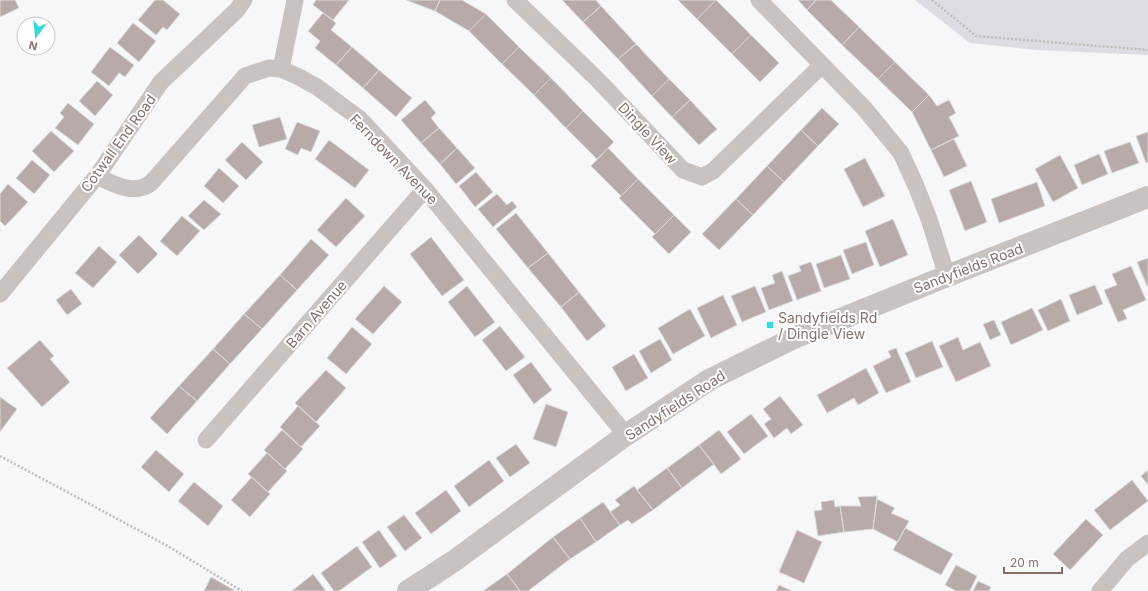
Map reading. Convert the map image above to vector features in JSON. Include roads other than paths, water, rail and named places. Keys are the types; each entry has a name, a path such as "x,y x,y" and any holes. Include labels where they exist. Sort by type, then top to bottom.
{"street":[{"name":"Cotwall End Road","path":"0,294 97,176 161,82 237,10 244,0"},
{"path":"97,176 116,185 134,190 145,188 245,76 269,68 281,69 295,0"},
{"name":"Dingle View","path":"515,0 598,80 682,170 702,177 714,171 822,64"},
{"path":"759,0 864,108 901,153 916,186 947,276"},
{"name":"Ferndown Avenue","path":"281,69 317,87 360,119 426,189 626,435"},
{"name":"Barn Avenue","path":"206,440 426,189"},
{"name":"Sandyfields Road","path":"408,591 454,561 626,435 716,376 794,338 1148,197"},
{"path":"1100,591 1127,559 1148,543"}],"place":[{"name":"Sandyfields Rd / Dingle View","path":"770,325"}]}
